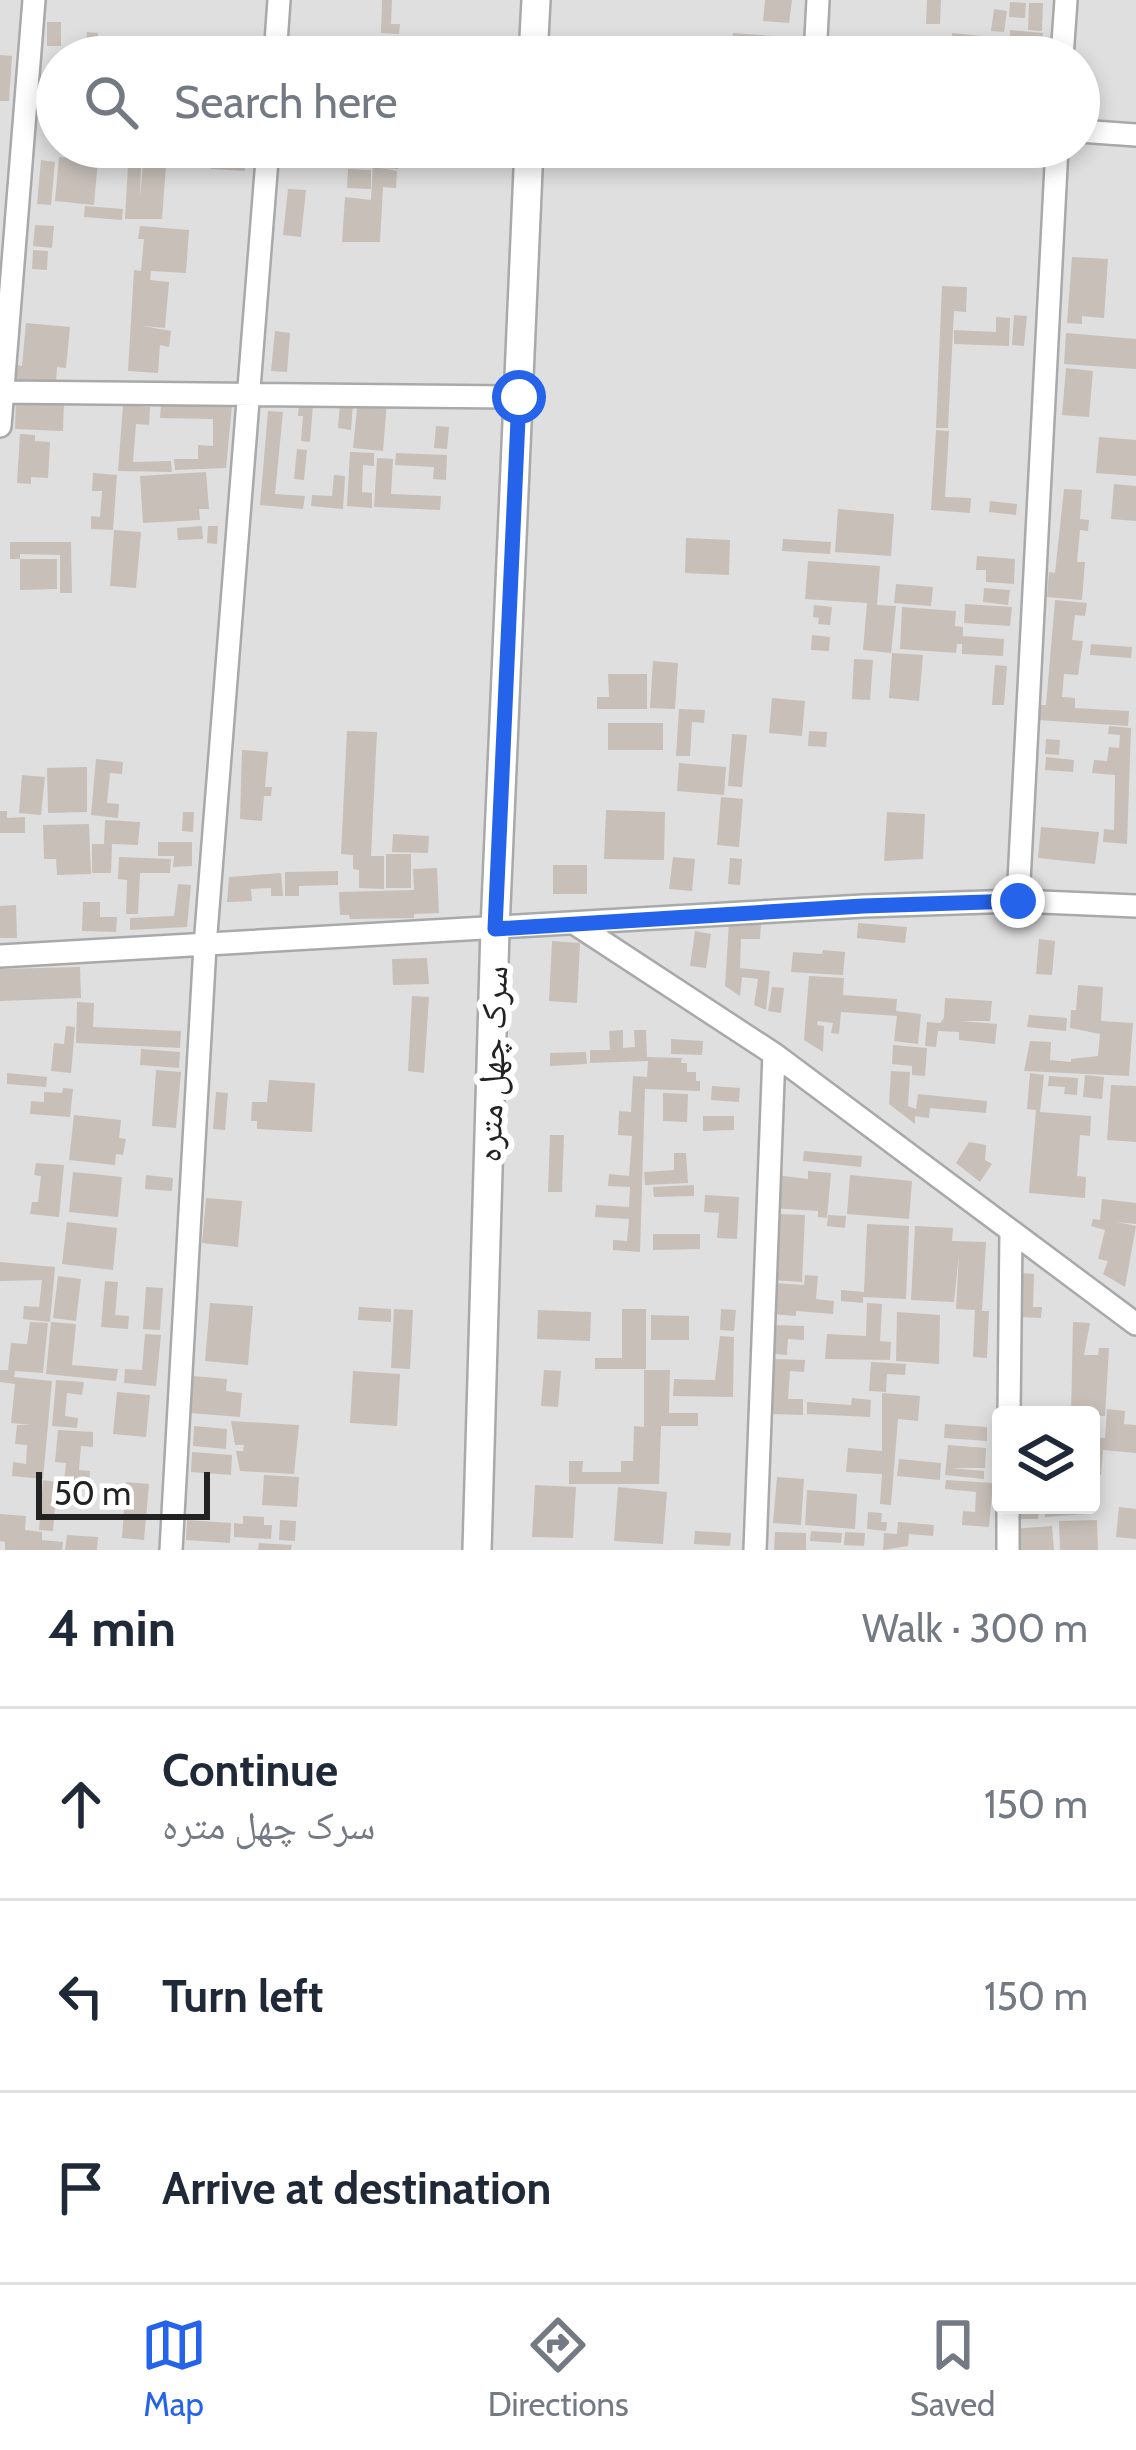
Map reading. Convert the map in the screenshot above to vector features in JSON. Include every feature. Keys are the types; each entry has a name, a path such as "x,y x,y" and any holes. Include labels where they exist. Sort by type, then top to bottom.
{"street":[{"path":"0,426 34,0"},
{"path":"276,36 279,0"},
{"path":"534,36 536,0"},
{"path":"816,36 818,0"},
{"path":"1064,36 1066,0"},
{"path":"1100,132 1136,135"},
{"path":"171,1550 205,946 266,168"},
{"name":"سرک چهل متره","path":"477,1550 495,929 528,168"},
{"path":"1018,901 1056,168"},
{"path":"1,392 519,397"},
{"path":"0,956 863,906 1018,901 1136,906"},
{"path":"576,925 774,1054 1136,1324"},
{"path":"755,1550 774,1054"},
{"path":"1009,1406 1012,1231"},
{"path":"1008,1514 1008,1550"}],"shaded area":[{"path":"0,0 1136,0 1136,1550 0,1550"}],"building":[{"path":"382,0 392,0 391,24 400,24 399,34 381,33"},
{"path":"765,0 792,0 789,23 763,21"},
{"path":"927,0 941,0 940,24 926,24"},
{"path":"1010,2 1026,3 1025,18 1009,17"},
{"path":"1029,3 1043,3 1042,31 1028,30"},
{"path":"994,9 1007,11 1004,32 991,31"},
{"path":"47,22 61,22 61,36 47,36"},
{"path":"1010,30 1043,33 1043,36 1010,36"},
{"path":"0,55 12,56 9,101 0,101"},
{"path":"40,168 54,168 51,205 37,204"},
{"path":"58,168 97,168 94,205 55,201"},
{"path":"128,168 141,168 140,197 143,168 166,168 162,219 125,219"},
{"path":"373,168 397,171 396,188 383,187 380,242 342,242 345,197 371,200"},
{"path":"348,169 371,170 371,189 347,188"},
{"path":"288,189 306,190 301,237 283,235"},
{"path":"85,206 123,209 122,220 84,217"},
{"path":"35,225 54,226 52,248 33,246"},
{"path":"140,226 189,230 186,273 151,271 150,280 169,282 165,328 143,326 171,331 169,347 160,345 158,373 128,371 134,270 141,271 144,239 138,239"},
{"path":"33,250 48,251 47,270 32,269"},
{"path":"1072,257 1108,259 1104,318 1082,316 1082,324 1067,323"},
{"path":"942,286 967,287 966,312 954,311 948,428 936,428"},
{"path":"1014,315 1027,316 1024,346 1012,345"},
{"path":"996,317 1010,318 1009,346 954,344 954,330 996,332"},
{"path":"26,323 70,327 66,368 57,367 56,383 16,380"},
{"path":"275,331 290,333 287,372 271,371"},
{"path":"1066,333 1136,339 1136,369 1064,364"},
{"path":"1066,368 1093,371 1089,417 1062,415"},
{"path":"16,399 64,401 63,431 15,429"},
{"path":"358,399 387,402 383,451 353,448"},
{"path":"299,403 313,404 310,442 301,441"},
{"path":"340,403 353,404 351,430 338,428"},
{"path":"123,405 150,407 149,425 136,424 133,462 171,461 172,472 118,471"},
{"path":"161,405 232,406 226,468 175,470 174,459 198,459 198,445 213,446 213,419 160,418"},
{"path":"268,411 283,412 275,494 305,496 303,509 260,505"},
{"path":"436,426 449,427 447,449 434,448"},
{"path":"936,430 949,431 945,497 971,498 970,513 931,510"},
{"path":"20,434 50,442 48,478 31,477 31,484 17,483"},
{"path":"1099,437 1136,440 1136,476 1096,473"},
{"path":"297,449 307,450 304,480 294,479"},
{"path":"350,452 374,453 374,466 363,465 362,492 372,493 372,508 347,506"},
{"path":"396,453 447,455 446,480 433,479 434,467 395,465"},
{"path":"377,458 393,459 391,494 441,496 440,510 374,507"},
{"path":"206,472 209,509 199,509 200,520 143,523 140,476"},
{"path":"93,473 117,475 113,530 91,529 91,516 100,517 102,491 92,491"},
{"path":"334,475 345,476 343,509 311,506 312,495 332,496"},
{"path":"1114,484 1136,486 1136,521 1111,519"},
{"path":"1064,489 1082,490 1080,519 1089,520 1088,531 1080,530 1077,562 1085,562 1082,600 1047,597 1049,572 1055,573"},
{"path":"990,501 1017,504 1016,515 989,512"},
{"path":"838,509 894,514 891,556 835,552"},
{"path":"202,526 203,539 178,540 177,528"},
{"path":"208,526 218,526 217,544 207,543"},
{"path":"114,530 141,532 136,588 110,586"},
{"path":"686,538 730,540 729,575 685,573"},
{"path":"783,539 831,542 830,554 782,551"},
{"path":"10,542 71,542 72,593 60,593 60,555 20,554 20,559 10,559"},
{"path":"977,556 1015,559 1014,584 986,582 986,570 976,570"},
{"path":"20,559 57,559 57,589 20,590"},
{"path":"808,561 880,566 877,605 896,606 891,653 863,650 867,603 805,599"},
{"path":"896,584 933,587 931,606 894,603"},
{"path":"984,588 1010,590 1008,605 983,602"},
{"path":"1055,600 1087,603 1085,616 1075,615 1072,640 1083,641 1078,675 1064,674 1062,697 1075,698 1075,708 1129,711 1128,726 1038,720 1039,705 1046,705"},
{"path":"965,604 1012,607 1010,626 964,623"},
{"path":"814,605 832,607 830,625 818,624"},
{"path":"902,607 956,611 955,626 963,627 963,636 1004,639 1003,656 962,654 962,644 957,644 956,653 900,649"},
{"path":"812,635 830,637 829,651 811,650"},
{"path":"1091,644 1132,647 1131,658 1090,655"},
{"path":"892,653 923,655 919,701 889,698"},
{"path":"854,659 873,660 870,700 852,699"},
{"path":"653,661 678,663 675,709 650,708"},
{"path":"995,665 1007,666 1004,705 992,705"},
{"path":"608,674 647,674 647,709 597,709 597,697 609,697"},
{"path":"772,698 805,701 802,736 769,733"},
{"path":"679,709 705,710 704,723 692,722 690,756 676,756"},
{"path":"608,723 663,723 663,750 608,750"},
{"path":"1109,726 1131,728 1127,844 1103,842 1104,829 1114,830 1115,775 1092,773 1094,760 1107,761 1109,747 1119,748 1120,735 1108,734"},
{"path":"347,731 377,732 371,856 384,856 384,889 359,888 353,855 341,854"},
{"path":"809,731 827,732 826,747 808,746"},
{"path":"732,734 747,735 742,787 728,786"},
{"path":"1046,739 1060,740 1059,755 1045,754"},
{"path":"242,750 268,752 265,787 272,787 271,796 264,796 262,821 240,819"},
{"path":"1046,757 1074,760 1073,772 1045,770"},
{"path":"96,759 123,762 122,774 110,773 107,803 119,804 118,818 91,815"},
{"path":"679,763 726,767 724,795 677,791"},
{"path":"87,767 87,812 48,813 47,768"},
{"path":"22,775 45,777 41,815 19,813"},
{"path":"721,797 743,799 739,847 717,845"},
{"path":"606,810 665,812 664,860 604,859"},
{"path":"0,811 7,811 7,818 25,817 25,833 0,833"},
{"path":"183,812 194,812 193,832 182,831"},
{"path":"887,812 925,814 923,859 884,861"},
{"path":"105,820 140,822 138,845 112,844 111,873 92,873 92,844 104,844"},
{"path":"89,824 91,874 57,875 56,859 44,859 43,825"},
{"path":"1041,827 1099,832 1095,864 1038,858"},
{"path":"393,834 429,836 428,853 392,852"},
{"path":"158,842 192,842 192,866 173,867 174,856 158,856"},
{"path":"386,854 411,854 411,888 386,888"},
{"path":"119,857 171,859 170,873 140,873 138,914 126,914 127,880 118,879"},
{"path":"673,857 695,859 692,891 669,889"},
{"path":"730,858 742,859 740,885 728,884"},
{"path":"553,865 587,865 587,894 553,894"},
{"path":"437,868 439,913 414,914 414,918 340,915 339,892 414,890 413,869"},
{"path":"338,871 338,885 299,886 299,896 285,896 285,872"},
{"path":"281,873 283,896 271,896 271,888 251,889 252,901 227,902 229,877"},
{"path":"178,884 191,885 187,927 130,930 130,918 174,916"},
{"path":"83,902 100,902 100,917 117,917 116,932 82,931"},
{"path":"16,905 17,938 0,938 0,906"},
{"path":"729,922 761,923 760,939 741,939 740,968 770,971 766,1010 754,1005 758,979 742,977 740,996 725,986"},
{"path":"858,923 907,927 905,943 857,938"},
{"path":"695,931 711,934 706,968 690,966"},
{"path":"1039,939 1055,941 1052,975 1036,974"},
{"path":"552,941 580,943 577,1003 549,1001"},
{"path":"823,950 845,952 843,975 791,972 793,952 822,954"},
{"path":"427,958 429,984 393,985 392,959"},
{"path":"80,967 81,998 0,1001 0,969"},
{"path":"809,976 844,978 843,995 897,999 896,1011 921,1014 918,1044 894,1041 897,1016 841,1012 839,1034 831,1033 833,1023 818,1021 817,1025 824,1026 823,1052 804,1040"},
{"path":"1078,985 1103,987 1101,1021 1133,1023 1129,1076 1024,1071 1030,1041 1051,1042 1050,1060 1071,1062 1098,1056 1100,1034 1070,1028"},
{"path":"772,987 784,988 781,1013 768,1011"},
{"path":"412,996 429,997 424,1073 408,1071"},
{"path":"945,998 992,1001 990,1021 960,1021 997,1024 995,1044 959,1040 959,1032 938,1031 936,1047 925,1046 927,1022 940,1023 944,1018"},
{"path":"77,1002 94,1003 93,1027 181,1031 180,1048 76,1043"},
{"path":"1029,1015 1067,1018 1066,1031 1027,1027"},
{"path":"66,1026 75,1027 71,1073 51,1071 54,1043 64,1044"},
{"path":"623,1030 623,1048 635,1047 634,1030 646,1030 647,1057 682,1058 687,1072 696,1072 696,1081 700,1081 700,1091 645,1089 640,1252 613,1250 613,1240 627,1241 629,1219 595,1217 596,1205 629,1207 630,1187 608,1186 609,1174 629,1176 632,1136 618,1135 619,1111 631,1112 633,1076 647,1077 648,1061 590,1063 590,1050 610,1050 609,1031"},
{"path":"671,1039 703,1041 702,1055 671,1054"},
{"path":"893,1045 927,1048 925,1076 912,1075 912,1066 892,1064"},
{"path":"141,1049 180,1052 179,1068 140,1065"},
{"path":"586,1052 587,1064 550,1066 550,1053"},
{"path":"156,1070 181,1072 176,1128 152,1126"},
{"path":"891,1071 910,1072 908,1106 916,1109 918,1094 987,1101 986,1113 930,1108 929,1118 915,1116 915,1124 889,1104"},
{"path":"7,1073 47,1077 46,1087 7,1084"},
{"path":"1030,1073 1044,1075 1040,1112 1091,1116 1090,1136 1080,1135 1077,1176 1086,1177 1085,1198 1029,1193 1036,1110 1027,1109"},
{"path":"1085,1075 1104,1077 1102,1099 1083,1097"},
{"path":"1049,1076 1078,1078 1077,1095 1064,1094 1065,1087 1048,1086"},
{"path":"269,1080 315,1083 312,1132 257,1129 257,1121 251,1121 252,1102 267,1102"},
{"path":"1111,1085 1136,1086 1136,1142 1107,1140"},
{"path":"712,1086 740,1088 739,1102 711,1100"},
{"path":"63,1088 73,1089 70,1117 30,1114 31,1101 44,1102 44,1092 62,1093"},
{"path":"216,1092 228,1093 225,1130 213,1129"},
{"path":"663,1093 688,1094 687,1122 663,1121"},
{"path":"74,1115 121,1120 119,1138 126,1139 115,1165 69,1160"},
{"path":"703,1116 734,1116 734,1130 703,1131"},
{"path":"550,1135 564,1135 562,1192 548,1192"},
{"path":"969,1142 986,1145 985,1160 992,1164 980,1182 956,1163"},
{"path":"804,1151 862,1156 861,1167 803,1161"},
{"path":"674,1153 686,1153 688,1183 645,1185 644,1172 674,1170"},
{"path":"36,1163 64,1165 59,1217 30,1214 32,1202 38,1202 41,1176 34,1175"},
{"path":"808,1171 831,1173 827,1218 818,1217 818,1211 772,1208 775,1175 808,1179"},
{"path":"73,1172 122,1177 118,1217 69,1212"},
{"path":"146,1175 173,1178 172,1191 145,1189"},
{"path":"850,1175 912,1181 909,1219 847,1214"},
{"path":"694,1185 694,1196 654,1197 653,1187"},
{"path":"705,1195 739,1197 737,1239 717,1238 719,1213 704,1212"},
{"path":"206,1198 242,1201 238,1247 202,1243"},
{"path":"1102,1199 1136,1203 1136,1224 1117,1222 1136,1226 1125,1287 1103,1274 1108,1261 1098,1259 1105,1230 1091,1226 1093,1219 1100,1220"},
{"path":"775,1214 805,1215 802,1282 771,1280"},
{"path":"828,1215 846,1216 845,1228 827,1226"},
{"path":"67,1222 117,1228 113,1270 62,1264"},
{"path":"867,1224 909,1226 906,1299 841,1301 841,1290 864,1292"},
{"path":"915,1226 953,1228 952,1241 986,1242 982,1311 989,1311 987,1358 973,1357 975,1310 956,1309 959,1254 954,1302 911,1300"},
{"path":"653,1234 700,1234 700,1249 653,1250"},
{"path":"0,1262 55,1267 50,1322 23,1319 24,1306 39,1307 42,1280 0,1281"},
{"path":"1021,1273 1034,1274 1033,1307 1042,1307 1041,1318 1019,1317"},
{"path":"805,1275 818,1276 816,1299 834,1301 833,1314 772,1314 774,1283 804,1285"},
{"path":"58,1276 81,1279 76,1321 53,1318"},
{"path":"105,1281 118,1282 115,1315 129,1316 128,1329 101,1327"},
{"path":"146,1287 163,1288 160,1330 143,1329"},
{"path":"210,1303 253,1306 248,1365 205,1361"},
{"path":"867,1303 882,1304 880,1341 891,1342 890,1360 825,1359 827,1334 866,1336"},
{"path":"359,1307 391,1309 391,1322 358,1320"},
{"path":"394,1309 413,1310 410,1369 391,1368"},
{"path":"622,1309 646,1309 646,1369 595,1369 595,1358 622,1358"},
{"path":"721,1309 736,1310 734,1331 720,1330"},
{"path":"538,1310 591,1312 590,1341 537,1339"},
{"path":"897,1312 940,1315 939,1364 896,1361"},
{"path":"651,1315 689,1316 689,1340 651,1340"},
{"path":"30,1322 48,1323 43,1373 15,1371 14,1377 52,1381 43,1479 12,1476 13,1462 26,1464 27,1445 15,1444 17,1425 31,1425 11,1423 15,1384 0,1382 0,1370 8,1370 11,1343 27,1344"},
{"path":"51,1322 76,1324 72,1365 118,1369 116,1381 46,1374"},
{"path":"1073,1322 1090,1323 1084,1355 1098,1355 1099,1348 1109,1348 1105,1416 1100,1416 1100,1406 1071,1406"},
{"path":"772,1325 804,1326 804,1340 788,1339 787,1355 774,1354"},
{"path":"145,1334 161,1335 156,1386 124,1383 125,1369 142,1370"},
{"path":"720,1336 734,1337 733,1397 673,1396 674,1379 715,1380"},
{"path":"774,1359 805,1360 804,1372 790,1371 788,1399 803,1399 803,1415 772,1414"},
{"path":"871,1362 906,1364 905,1375 887,1374 886,1392 869,1391"},
{"path":"544,1370 561,1371 558,1407 541,1406"},
{"path":"644,1370 670,1370 669,1413 698,1413 698,1426 661,1426 659,1484 569,1484 569,1461 583,1461 582,1472 621,1472 621,1461 633,1461 634,1426 644,1427"},
{"path":"353,1371 400,1374 397,1426 350,1423"},
{"path":"193,1376 227,1379 226,1391 242,1393 240,1417 190,1413"},
{"path":"56,1380 84,1382 82,1395 67,1393 65,1416 78,1418 77,1428 52,1426"},
{"path":"117,1392 150,1395 146,1437 113,1434"},
{"path":"882,1393 920,1396 918,1421 898,1419 891,1505 880,1504 882,1474 846,1472 848,1448 882,1451"},
{"path":"852,1398 871,1400 870,1417 807,1414 807,1402 851,1405"},
{"path":"1107,1409 1125,1411 1124,1424 1136,1425 1136,1453 1103,1450 1100,1475 1100,1438 1105,1438"},
{"path":"231,1421 299,1425 294,1474 240,1471 236,1451 243,1451 244,1445 235,1445"},
{"path":"945,1424 987,1427 987,1441 944,1438"},
{"path":"194,1426 227,1429 226,1449 193,1446"},
{"path":"58,1430 93,1432 93,1447 81,1446 79,1470 90,1471 89,1484 64,1482 66,1463 55,1462"},
{"path":"948,1445 986,1448 985,1468 951,1468 984,1471 984,1479 945,1475"},
{"path":"192,1452 232,1455 231,1475 191,1472"},
{"path":"899,1459 941,1463 940,1480 897,1476"},
{"path":"264,1475 299,1477 297,1507 262,1505"},
{"path":"777,1477 804,1479 801,1525 773,1523"},
{"path":"43,1480 57,1482 53,1531 39,1530"},
{"path":"946,1480 992,1483 989,1527 962,1525 963,1511 975,1512 976,1492 945,1489"},
{"path":"126,1482 149,1484 144,1540 122,1538"},
{"path":"535,1485 576,1487 573,1538 532,1537"},
{"path":"618,1487 667,1492 663,1544 614,1541"},
{"path":"807,1490 857,1494 855,1529 805,1525"},
{"path":"1119,1507 1136,1509 1136,1539 1116,1537"},
{"path":"868,1512 882,1513 886,1531 867,1529"},
{"path":"0,1514 26,1516 25,1530 42,1532 42,1540 63,1542 62,1550 5,1550 5,1542 0,1541"},
{"path":"1016,1514 1038,1514 1038,1519 1016,1519"},
{"path":"243,1516 264,1517 264,1525 272,1525 271,1539 234,1537 234,1523 243,1524"},
{"path":"187,1520 231,1523 230,1543 186,1540"},
{"path":"280,1520 296,1521 295,1541 279,1540"},
{"path":"1097,1520 1098,1550 1060,1550 1059,1521"},
{"path":"898,1522 934,1525 933,1536 909,1534 908,1546 883,1550 884,1533 897,1534"},
{"path":"1052,1526 1054,1550 1015,1550 1014,1529"},
{"path":"695,1531 731,1533 730,1546 694,1544"},
{"path":"811,1531 842,1533 841,1543 810,1541"},
{"path":"775,1532 806,1533 806,1550 774,1550"},
{"path":"845,1532 865,1533 864,1546 844,1545"},
{"path":"67,1535 98,1537 97,1550 65,1550"},
{"path":"259,1543 292,1545 291,1550 258,1550"}],"route":[{"path":"519,397 495,929 1018,901"}]}
